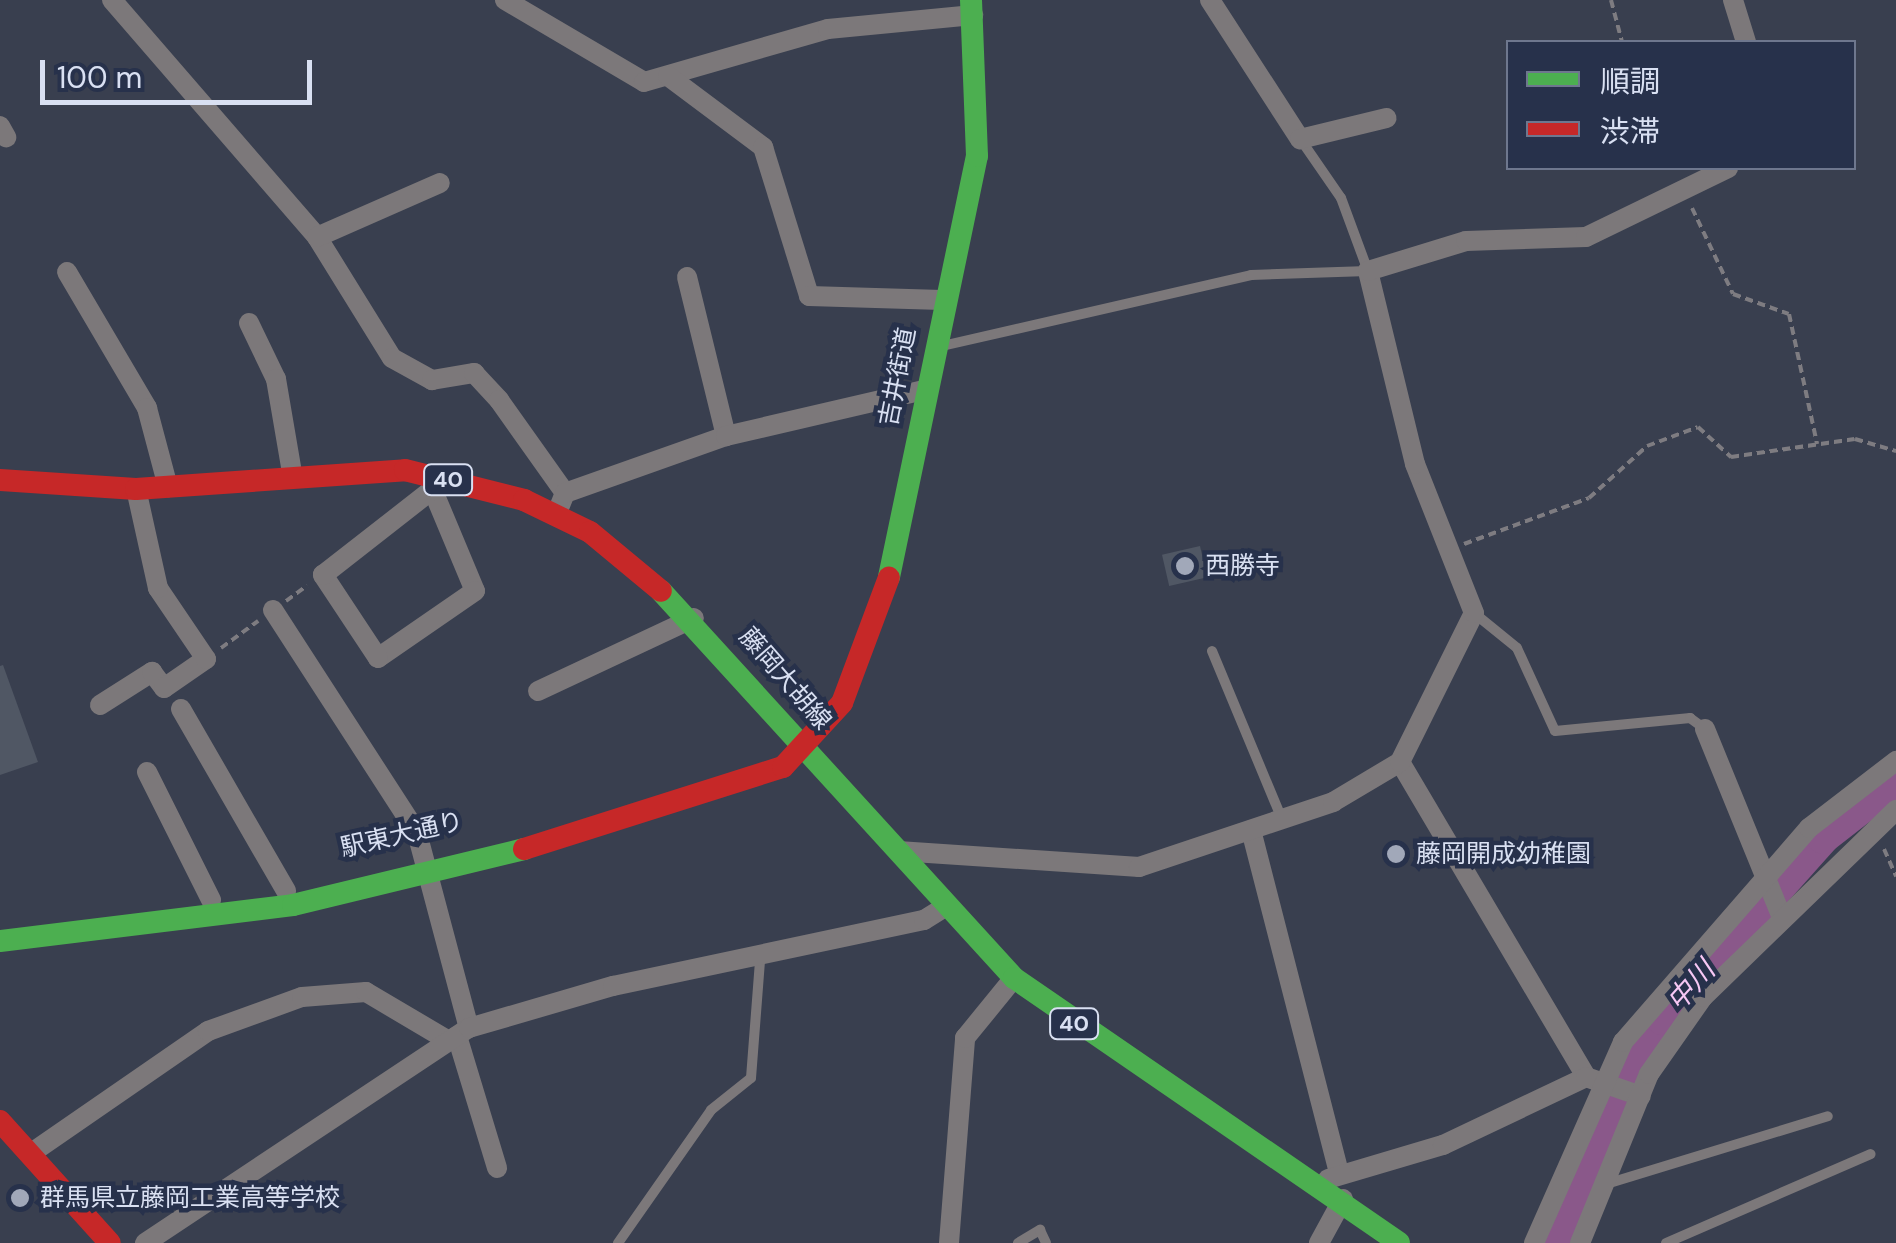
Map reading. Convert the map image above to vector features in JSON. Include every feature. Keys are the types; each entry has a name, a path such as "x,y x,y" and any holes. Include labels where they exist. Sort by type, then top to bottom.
{"main road":[{"name":"吉井街道","path":"425,865 718,796 783,767 802,741 842,703 873,640 931,348 976,156 972,7"},
{"name":"藤岡大胡線","path":"0,480 136,489 346,468 561,504 694,618 1014,978 1330,1177 1344,1199 1399,1243"},
{"name":"駅東大通り","path":"0,926 286,890 425,865"},
{"path":"0,942 293,905 425,865"},
{"path":"0,1121 110,1243"}],"street":[{"path":"112,0 318,237 392,358 432,380 474,373 561,504 726,436 923,390"},
{"path":"505,0 583,39 626,79 668,76 828,28 972,7"},
{"path":"1733,0 1745,40"},
{"path":"1218,2 1300,139 1387,118"},
{"path":"668,76 763,147 809,296 942,300"},
{"path":"898,851 1139,867 1282,820 1400,762 1474,613 1415,464 1368,271 1466,241 1586,237 1724,170"},
{"path":"318,237 440,182"},
{"path":"67,272 147,408 168,487"},
{"path":"687,278 726,436"},
{"path":"249,323 276,379 292,474"},
{"path":"440,486 476,591 378,658 323,574 440,486"},
{"path":"100,705 152,672 164,688 206,659 158,588 136,489"},
{"path":"273,610 417,834 458,1035 497,1168"},
{"path":"538,691 694,618"},
{"path":"181,709 286,890"},
{"path":"1705,729 1780,913"},
{"path":"1400,762 1594,1081"},
{"path":"1534,1243 1594,1081 1666,985 1767,874 1847,794 1896,762"},
{"path":"147,772 212,900"},
{"path":"1580,1243 1641,1096 1703,997 1780,913 1874,824 1896,810"},
{"path":"1251,830 1330,1177 1443,1145 1594,1081 1641,1096"},
{"path":"144,1243 458,1035 613,986 760,960 924,920 946,906"},
{"path":"949,1243 965,1038 1014,978"},
{"path":"30,1154 208,1031 302,997 366,992 458,1035"},
{"path":"1319,1243 1344,1199"}],"lane":[{"path":"931,348 1251,275 1368,271 1341,198 1300,139"},
{"path":"1474,613 1517,648 1555,730 1690,718 1705,729"},
{"path":"1212,651 1282,820"},
{"path":"618,1243 711,1110 751,1078 760,960"},
{"path":"1603,1186 1828,1116"},
{"path":"1666,1243 1870,1154"},
{"path":"1018,1243 1040,1230 1046,1243"}],"path":[{"path":"1611,0 1621,40"},
{"path":"1684,190 1732,294 1789,314 1817,444"},
{"path":"1448,549 1589,498 1647,446 1698,428 1732,458 1854,438 1896,451"},
{"path":"1874,824 1896,876"}],"building":[{"name":"西勝寺","path":"1200,546 1207,577 1169,586 1162,555"},
{"path":"3,665 38,762 0,775 0,666"}],"waterway":[{"name":"中川","path":"1556,1243 1662,1019 1823,838 1896,781"}],"traffic: fast":[{"path":"889,577 977,156 971,0"},
{"path":"661,591 1014,978 1399,1243"},
{"path":"0,941 293,905 524,849"}],"traffic: jam":[{"path":"0,480 136,489 405,470 524,500 590,532 661,591"},
{"path":"524,849 783,767 842,703 889,577"},
{"path":"0,1121 110,1243"}],"place":[{"name":"西勝寺","path":"1185,566"},
{"name":"藤岡開成幼稚園","path":"1396,854"},
{"name":"群馬県立藤岡工業高等学校","path":"20,1198"}]}
